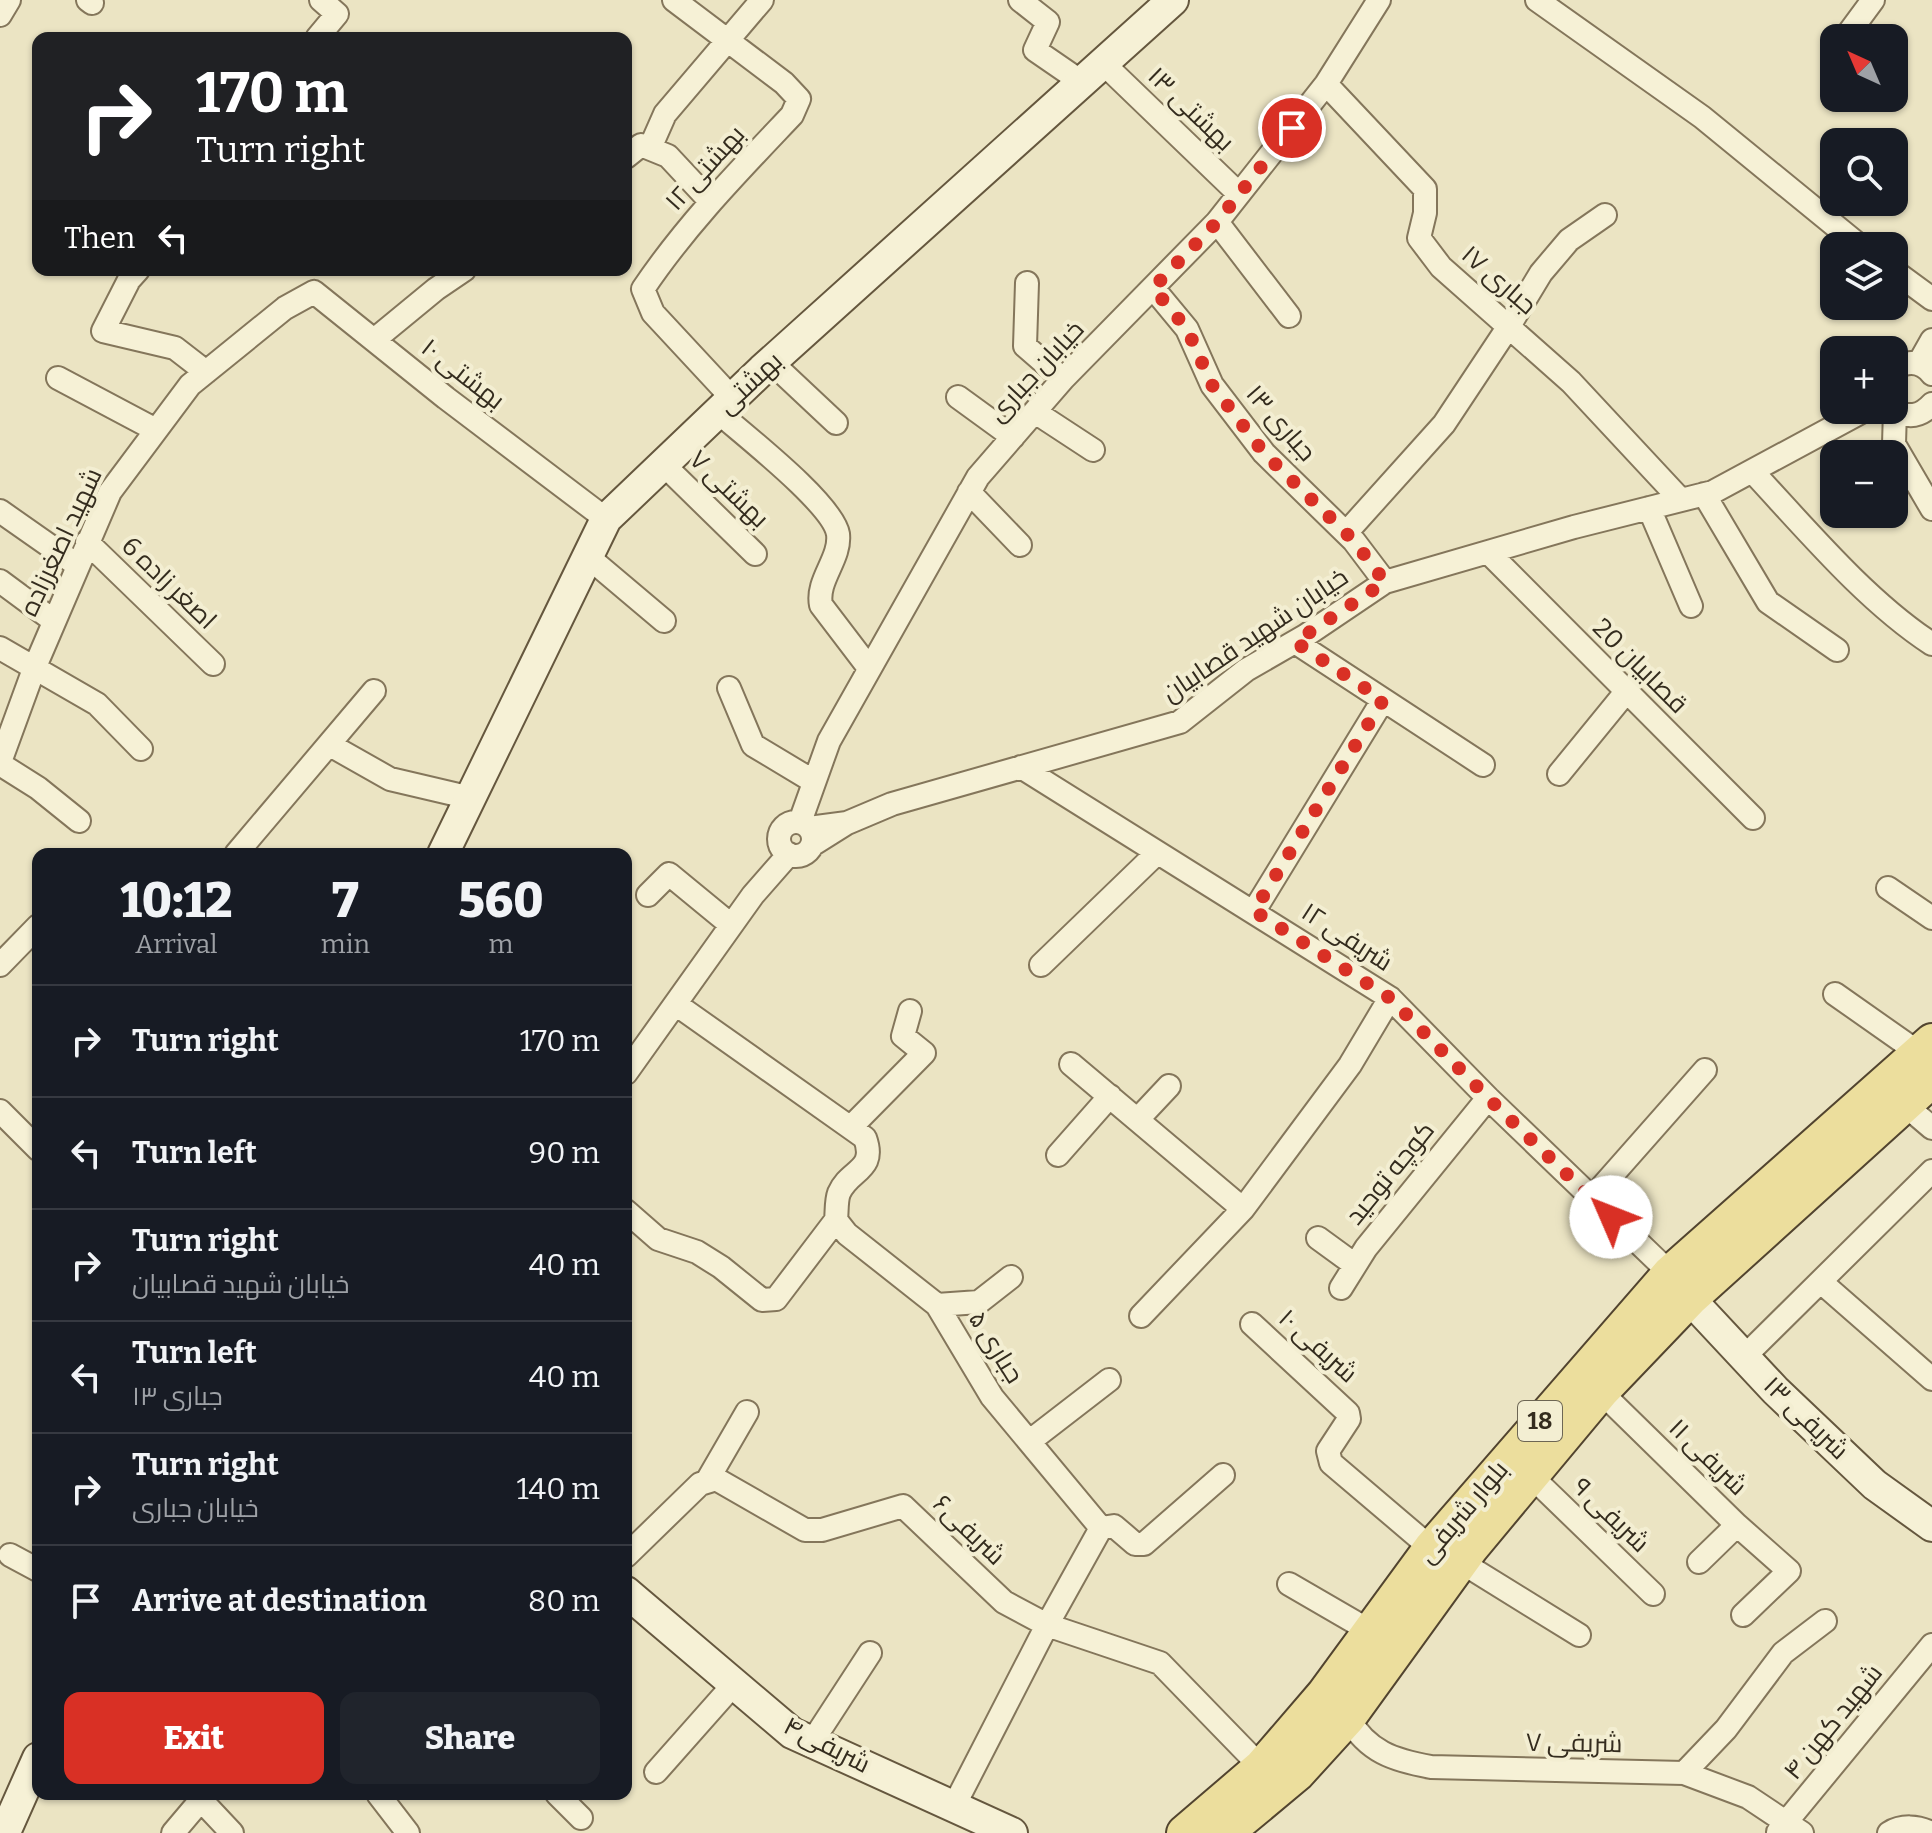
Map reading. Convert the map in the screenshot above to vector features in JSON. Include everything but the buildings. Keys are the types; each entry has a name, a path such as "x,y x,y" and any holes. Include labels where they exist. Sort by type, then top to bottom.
{"main road":[{"name":"بهشتی","path":"446,848 606,519 771,362 1173,0"},
{"name":"بلوار شریفی","path":"1495,1496 1530,1475 1601,1392 1680,1286 1905,1105 1928,1058"},
{"name":"بلوار شریفی","path":"1184,1833 1261,1767 1324,1694 1370,1631 1446,1555 1680,1286 1928,1058"},
{"name":"شریفی ۱۳","path":"1680,1286 1744,1357 1875,1485 1932,1526"},
{"name":"بلوار شریفی","path":"1226,1833 1297,1774 1348,1718 1446,1555"},
{"name":"شریفی۴","path":"632,1597 792,1733 1012,1833"},
{"path":"5,1830 32,1771"}],"street":[{"path":"321,0 337,14 322,32"},
{"name":"بهشتی ۱۲","path":"674,0 784,83 799,99 792,115 710,201 671,248 643,289 653,313 725,405"},
{"path":"650,148 665,114 762,0"},
{"name":"بهشتی ۱۳","path":"1020,0 1048,22 1035,50 1093,74 1239,194"},
{"name":"خیابان جباری","path":"807,832 813,781 829,741 978,477 1063,379 1217,222 1326,84 1379,0"},
{"path":"1537,0 1702,117 1843,232"},
{"path":"1855,24 1873,0"},
{"name":"جباری ۱۷","path":"1326,84 1425,189 1425,213 1419,238 1441,267 1571,382 1681,500"},
{"path":"632,152 641,145 668,156 710,201"},
{"path":"1346,533 1444,424 1541,273 1569,240 1605,215"},
{"path":"1217,222 1289,316"},
{"path":"133,276 103,331 175,348 206,372"},
{"path":"374,340 455,276"},
{"path":"1908,281 1932,299"},
{"path":"1027,283 1025,346 1063,379"},
{"name":"جباری ۱۳","path":"1153,288 1187,329 1212,385 1264,453 1346,533 1385,582"},
{"name":"بهشتی ۱۰","path":"285,308 314,292 606,519"},
{"name":"شهید اصغرزاده","path":"0,763 34,669 110,492 190,385 285,308"},
{"path":"1926,369 1932,340"},
{"path":"771,362 836,423"},
{"path":"58,378 156,430"},
{"path":"958,397 1013,437"},
{"path":"725,405 833,521 838,545 820,596 821,605 869,668"},
{"path":"1908,415 1930,411"},
{"path":"1035,412 1093,450"},
{"name":"خیابان شهید قصابیان","path":"731,925 784,848 783,828 794,822 807,832 847,823 892,804 1180,722 1246,670 1295,642 1385,582 1704,494 1839,424"},
{"path":"1894,424 1894,444 1932,509"},
{"name":"بهشتی ۷","path":"663,464 755,554"},
{"path":"1752,471 1907,628 1932,644"},
{"path":"969,492 1020,545"},
{"path":"1704,494 1768,602 1837,650"},
{"path":"1649,508 1691,606"},
{"path":"0,511 77,565"},
{"name":"اصغر زاده 6","path":"87,542 213,664"},
{"name":"قصابیان 20","path":"1489,553 1753,818"},
{"path":"587,556 664,621"},
{"path":"0,581 54,621"},
{"path":"1295,642 1483,765"},
{"path":"0,648 97,704 141,749"},
{"path":"729,688 753,745 813,781"},
{"path":"241,848 374,691"},
{"path":"1559,774 1626,692"},
{"path":"1254,911 1383,700"},
{"path":"330,745 390,779 471,798"},
{"path":"0,763 79,821"},
{"name":"شریفی ۱۲","path":"1021,767 1390,998 1680,1286"},
{"path":"1041,965 1157,853"},
{"path":"632,1060 677,1005 731,925 669,874 648,895"},
{"path":"1888,888 1932,918"},
{"path":"0,965 32,932"},
{"path":"1835,994 1928,1058"},
{"path":"1141,1316 1243,1209 1350,1065 1390,998"},
{"path":"632,1216 658,1239 697,1252 762,1300 770,1301 776,1299 836,1220 840,1191 868,1160 865,1138 677,1005"},
{"path":"851,1127 924,1053 903,1036 910,1011"},
{"path":"1071,1064 1243,1209"},
{"path":"1592,1198 1705,1070"},
{"path":"1138,1119 1169,1086"},
{"path":"1058,1155 1110,1096"},
{"name":"کوچه توحید","path":"1341,1288 1366,1248 1488,1098"},
{"path":"1905,1105 1932,1128"},
{"path":"0,1111 32,1143"},
{"path":"1744,1357 1932,1171"},
{"name":"جباری ۵","path":"836,1220 847,1234 937,1305 992,1397 1101,1528"},
{"path":"1318,1238 1355,1265"},
{"path":"937,1305 979,1302 1011,1277"},
{"path":"1821,1282 1932,1379"},
{"name":"شریفی ۱۰","path":"1252,1324 1348,1413 1349,1419 1328,1451 1331,1463 1446,1555"},
{"path":"1030,1441 1109,1380"},
{"name":"شریفی ۱۱","path":"1601,1392 1737,1525 1699,1562"},
{"path":"632,1550 700,1484 707,1481 747,1412"},
{"path":"954,1806 1101,1528 1114,1526 1135,1544 1144,1544 1223,1475"},
{"name":"شریفی ۹","path":"1530,1475 1653,1594"},
{"name":"شریفی۶","path":"707,1481 716,1479 805,1530 822,1530 903,1506 1004,1602 1047,1625 1160,1663 1261,1767"},
{"path":"1737,1525 1789,1571 1743,1615"},
{"path":"10,1555 32,1567"},
{"path":"1446,1555 1579,1635"},
{"path":"1289,1584 1370,1631"},
{"path":"1684,1773 1726,1729 1783,1653 1825,1621"},
{"name":"شهید کهن ۴","path":"1789,1829 1932,1645"},
{"path":"812,1742 870,1653"},
{"path":"656,1772 734,1684"},
{"name":"شریفی ۷","path":"1348,1718 1358,1734 1372,1747 1398,1761 1431,1767 1684,1773 1748,1797 1789,1829"},
{"path":"173,1833 200,1800"},
{"path":"205,1800 232,1833"},
{"path":"383,1800 408,1833"},
{"path":"563,1800 581,1818"},
{"path":"1889,1833 1920,1827 1931,1833"}],"route":[{"path":"1292,128 1217,222 1153,288 1187,329 1212,385 1264,453 1354,541 1385,582 1295,642 1383,700 1254,911 1390,998 1611,1217"}]}
